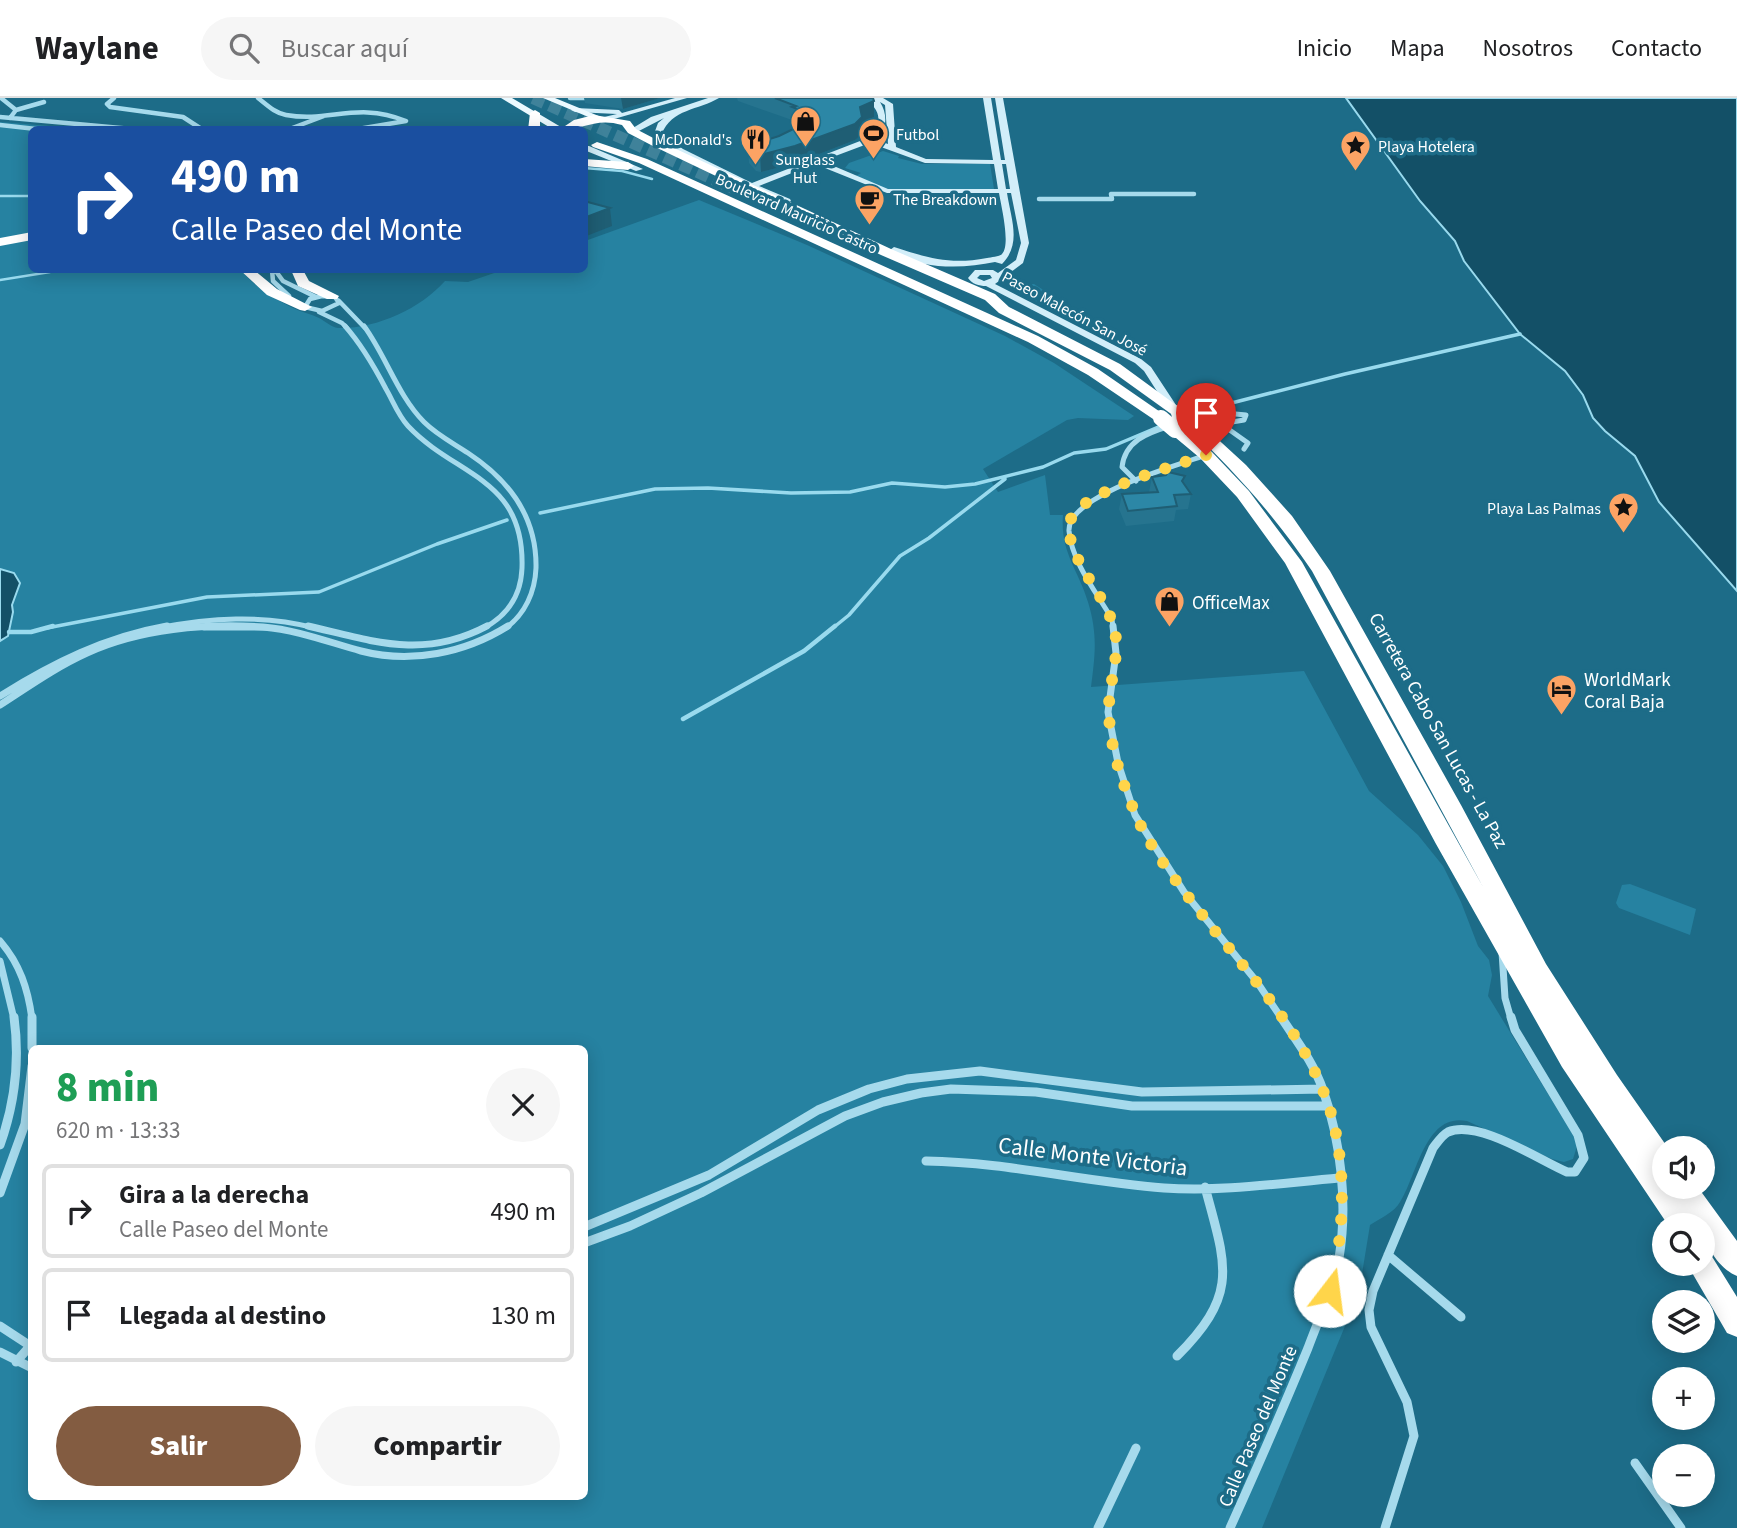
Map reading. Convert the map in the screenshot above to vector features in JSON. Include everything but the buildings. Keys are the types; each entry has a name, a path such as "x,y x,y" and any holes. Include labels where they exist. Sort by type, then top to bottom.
{"highway":[{"path":"532,111 534,126"},
{"path":"570,126 578,122 604,119"},
{"name":"Boulevard Mauricio Castro","path":"604,119 626,123 632,131 886,252 990,297 1003,310"},
{"path":"588,147 622,140 632,131"},
{"name":"Boulevard Mauricio Castro","path":"588,147 642,165 981,316 1076,362 1176,418"},
{"path":"588,162 642,165 653,154 676,152"},
{"name":"Boulevard Mauricio Castro","path":"981,316 944,292 727,190 1051,331 1115,367"},
{"path":"851,230 886,252"},
{"path":"0,243 28,239"},
{"path":"0,252 28,250"},
{"path":"250,273 272,292 305,305"},
{"path":"298,273 303,283 336,299"},
{"name":"Carretera Cabo San Lucas - La Paz","path":"1115,367 1240,468 1278,510 1321,571 1451,806 1538,971 1652,1146"},
{"name":"Carretera Cabo San Lucas - La Paz","path":"1176,418 1265,521 1299,572 1571,1060 1652,1166"},
{"name":"Carretera Cabo San Lucas - La Paz","path":"1679,1199 1737,1262"},
{"path":"1715,1269 1737,1300"},
{"path":"1708,1276 1737,1323"}],"main road":[{"path":"505,98 556,126"},
{"path":"532,111 545,109 552,100 604,119"}],"street":[{"path":"1,98 16,110"},
{"path":"114,98 107,104 110,107 176,115 199,126"},
{"path":"258,98 277,113 286,115 369,109 391,113 406,121 377,126"},
{"path":"570,98 588,98"},
{"path":"604,119 683,98"},
{"path":"632,131 680,109 715,98"},
{"path":"753,185 872,141 880,135 879,105 866,98"},
{"path":"878,98 889,103 892,149"},
{"name":"Paseo Malecón San José","path":"979,268 1005,257 1010,247 987,98"},
{"name":"Paseo Malecón San José","path":"998,277 1020,261 1025,251 999,98"},
{"path":"3,121 16,110 44,102"},
{"path":"680,109 662,124 658,131 660,137 691,157 923,262 979,268 998,277 986,284 972,278 979,268"},
{"path":"575,110 645,110"},
{"path":"989,110 1002,110"},
{"path":"299,126 342,111"},
{"path":"383,125 390,119 391,113"},
{"path":"3,121 77,126"},
{"path":"3,121 28,126"},
{"path":"881,126 892,126"},
{"path":"872,141 925,161 1009,162"},
{"path":"816,162 885,191 1015,191"},
{"path":"1039,199 1112,199 1111,194 1195,194"},
{"path":"0,696 85,647 130,632 242,619 282,621 377,646 430,646 458,639 500,618 514,601 522,573 517,530 496,490 479,474 410,428 363,351 342,323 290,297 277,287 272,273"},
{"path":"0,705 78,657 182,626 255,625 292,630 379,655 428,656 454,651 481,641 510,624 522,612 531,597 537,569 536,541 521,502 499,475 420,418 361,320 336,299 316,297 283,281 276,273"},
{"name":"Paseo Malecón San José","path":"986,284 1138,361 1148,369 1176,418"},
{"path":"305,305 316,297"},
{"path":"319,312 334,308 336,299"},
{"path":"363,351 377,348"},
{"path":"1136,481 1122,467 1122,456 1132,442 1170,426 1207,415 1225,412 1246,415 1244,419 1226,423 1224,426 1244,438 1248,443 1244,449"},
{"name":"Calle Paseo del Monte","path":"1206,455 1106,492 1088,502 1071,520 1069,529 1073,549 1108,610 1116,636 1108,712 1118,763 1135,815 1184,892 1280,1015 1306,1054 1323,1089 1338,1149 1342,1217 1339,1257 1330,1291 1282,1415 1230,1528"},
{"path":"500,618 510,624"},
{"path":"392,656 396,648"},
{"path":"1385,1528 1414,1436 1414,1422 1410,1406 1373,1334 1369,1315 1373,1292 1433,1148 1446,1132 1461,1128 1480,1131 1567,1172 1575,1172 1584,1158 1578,1135 1515,1030 1508,1012 1501,937"},
{"path":"0,941 14,955 27,988 33,1045"},
{"path":"0,961 11,995 16,1059 10,1109 0,1145"},
{"path":"588,1225 709,1175 818,1110 869,1089 942,1073 980,1071 1036,1076 1142,1092 1323,1089"},
{"path":"1035,1092 1036,1076"},
{"path":"588,1241 631,1226 677,1205 845,1116 883,1102 951,1088 1035,1092 1132,1106 1328,1106"},
{"path":"0,1193 25,1124 28,1099"},
{"name":"Calle Monte Victoria","path":"926,1161 993,1163 1166,1188 1339,1178"},
{"path":"1177,1356 1197,1339 1214,1313 1224,1290 1222,1252 1205,1187"},
{"path":"1388,1255 1461,1317"},
{"path":"0,1326 28,1344"},
{"path":"16,1362 28,1349"},
{"path":"0,1352 28,1366"},
{"path":"1098,1528 1136,1448"},
{"path":"1635,1463 1681,1528"}],"shaded area":[{"path":"1346,98 1737,98 1737,591 1659,502 1635,456 1593,418 1583,395 1565,371 1520,334 1464,261 1455,241 1420,201"},
{"path":"0,122 50,126 28,126 28,273 244,273 258,287 296,309 338,328 352,327 382,321 396,315 423,300 445,281 468,282 494,273 588,273 588,240 699,200 807,245 1005,336 1054,363 1134,416 1128,420 1067,420 983,469 998,492 1045,475 1050,515 1063,515 1064,540 1091,614 1095,645 1091,687 1304,671 1369,791 1418,835 1443,866 1478,946 1489,960 1492,975 1488,996 1578,1143 1573,1159 1564,1162 1467,1121 1453,1121 1441,1126 1432,1136 1398,1206 1370,1225 1359,1292 1262,1528 0,1528"},
{"path":"883,151 922,164 990,164 994,189 883,189 854,177 861,173 845,168 849,163"},
{"path":"1034,284 1059,300 1048,307 1016,292"},
{"path":"0,569 14,573 20,583 12,605 8,636 0,641"},
{"path":"1630,884 1696,909 1690,935 1619,908 1616,903 1622,885"}],"waterway":[{"path":"588,168 622,171 652,179"},
{"path":"0,196 28,196"},
{"path":"0,280 44,273"},
{"path":"1192,417 1216,407 1345,374 1520,334"},
{"path":"540,513 655,489 708,488 791,493 850,492 892,483 945,487 975,484 1043,467 1074,453 1106,449 1163,425"},
{"path":"833,628 849,615 900,556 929,538 1005,479"},
{"path":"47,628 207,597 319,592 437,544 507,520"},
{"path":"9,632 31,632 53,626"},
{"path":"683,719 804,651 835,626"}],"tunnel":[{"path":"533,98 733,188"}],"place":[{"name":"Sunglass Hut","path":"805,149"},
{"name":"Futbol","path":"873,161"},
{"name":"McDonald's","path":"755,166"},
{"name":"Playa Hotelera","path":"1355,173"},
{"name":"The Breakdown","path":"870,226"},
{"name":"Playa Las Palmas","path":"1624,535"},
{"name":"OfficeMax","path":"1169,629"},
{"name":"WorldMark Coral Baja","path":"1561,717"}],"route":[{"path":"1206,455 1106,492 1077,511 1069,529 1073,549 1112,619 1116,636 1108,712 1118,763 1135,815 1184,892 1280,1015 1306,1054 1323,1089 1338,1149 1342,1217 1339,1257 1330,1291"}]}
